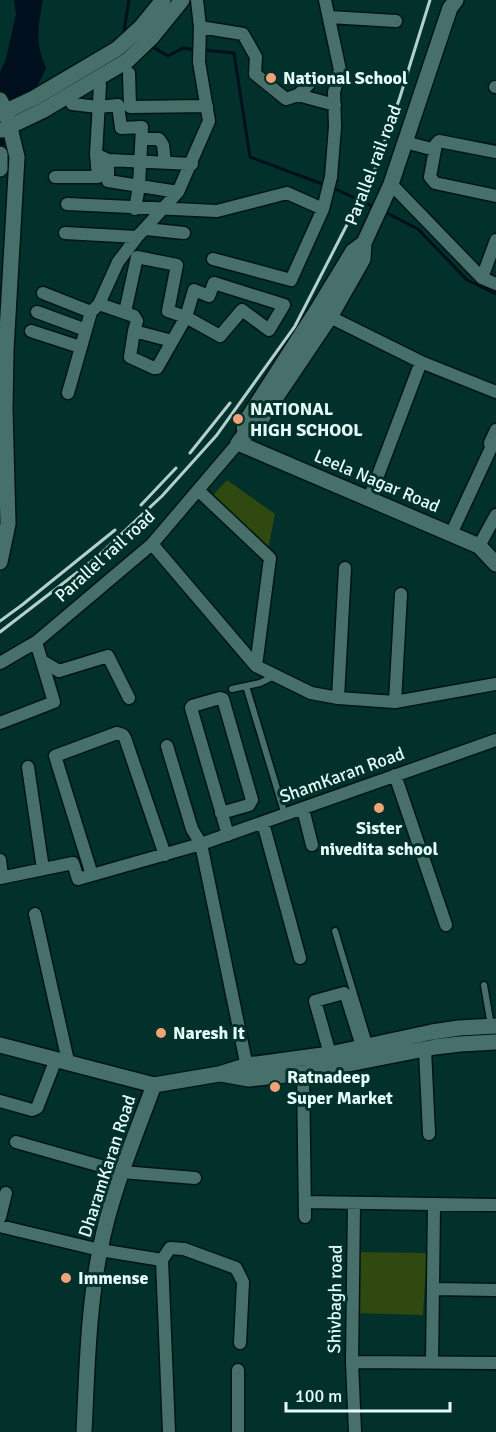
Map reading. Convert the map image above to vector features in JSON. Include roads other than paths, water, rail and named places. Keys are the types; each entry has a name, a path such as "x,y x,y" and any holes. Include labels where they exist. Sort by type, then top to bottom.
{"street":[{"path":"0,562 8,524 4,493 6,350 17,157 5,129 2,108 34,98 117,49 141,27 163,0"},
{"path":"5,129 42,111 127,62 152,37 182,0"},
{"path":"68,393 86,330 118,262 178,192 209,121 199,62 200,27 197,0"},
{"path":"213,259 291,280 323,209 331,177 335,127 334,92 340,70 325,0"},
{"name":"Parallel rail road","path":"0,663 36,642 152,544 242,438 254,430 323,314 363,259 367,236 391,184 450,8 456,0"},
{"path":"329,17 396,21"},
{"path":"200,27 243,34 256,57 255,74 286,99 298,95 313,80"},
{"path":"129,72 130,107 207,106"},
{"path":"100,85 98,107 102,157 108,181 178,192"},
{"path":"298,95 335,105"},
{"path":"72,104 98,107 118,105 121,128 142,127 139,186 135,209"},
{"path":"141,139 159,139 163,145 165,162"},
{"path":"496,152 443,141 436,144 430,177 432,181 496,196"},
{"path":"405,142 435,150"},
{"path":"0,154 0,169"},
{"path":"102,157 192,164"},
{"path":"55,177 98,177 102,157"},
{"path":"391,184 482,278 496,284"},
{"path":"67,204 135,209 217,211 286,193 323,209"},
{"path":"65,233 184,233"},
{"path":"482,278 496,240"},
{"path":"42,292 95,308 125,312 135,317 130,357 154,368 159,366 186,317 194,290 209,296 214,283 284,305 269,330 242,310 220,336 186,317 168,310 177,265 137,257 125,312"},
{"path":"37,312 86,330"},
{"path":"323,314 421,362 496,392"},
{"path":"31,331 80,347"},
{"path":"134,331 172,341"},
{"path":"369,499 421,362"},
{"path":"451,534 491,448 490,443 496,430"},
{"name":"Leela Nagar Road","path":"242,438 369,499 479,546 496,564"},
{"path":"199,491 270,558 256,666"},
{"path":"479,546 496,515"},
{"path":"152,544 256,666 311,693 338,698 395,702 496,684"},
{"path":"338,698 345,568"},
{"path":"395,702 401,594"},
{"path":"0,723 54,702 36,642"},
{"path":"42,661 58,671 108,656 129,698"},
{"path":"221,813 249,805 252,800 223,699 220,698 191,708 221,813 228,835"},
{"path":"0,860 1,877 73,863 78,879 92,875 55,756 117,733 125,738 165,855"},
{"name":"ShamKaran Road","path":"92,875 201,844 285,816 496,740"},
{"path":"167,746 192,829 201,844 248,1072"},
{"path":"28,767 43,869"},
{"path":"395,775 446,925"},
{"path":"303,809 312,845"},
{"path":"262,823 300,958"},
{"path":"0,1101 32,1110 37,1108 62,1060 35,914"},
{"path":"330,1054 315,1001 344,993 366,1045"},
{"name":"DharamKaran Road","path":"248,1072 366,1045 459,1028 494,1026"},
{"name":"DharamKaran Road","path":"84,1432 92,1311 100,1250 122,1172 154,1085 219,1074 248,1072 303,1074 460,1044 496,1042"},
{"path":"0,1045 154,1085"},
{"path":"425,1050 429,1134"},
{"path":"303,1074 305,1217"},
{"path":"16,1142 122,1172 195,1178"},
{"path":"0,1217 6,1193"},
{"path":"305,1202 496,1205"},
{"name":"Shivbagh road","path":"354,1203 352,1362 355,1432"},
{"path":"432,1363 434,1205"},
{"path":"0,1226 100,1250 162,1260"},
{"path":"170,1432 162,1260 170,1248 184,1248 236,1268 243,1282 240,1343"},
{"path":"433,1289 496,1290"},
{"path":"352,1362 496,1364"},
{"path":"238,1370 238,1432"}],"lane":[{"path":"232,689 260,683 276,676"},
{"path":"246,686 285,816"},
{"path":"335,931 366,1045"},
{"path":"484,985 494,1026"}],"water":[{"path":"14,0 43,0 38,34 46,68 0,152 0,72 6,59 16,14"}],"waterway":[{"path":"127,32 124,31 129,0"},
{"path":"151,46 168,56 183,48 197,50"},
{"path":"204,50 234,53 250,157 325,185"},
{"path":"331,187 374,207"},
{"path":"383,211 418,229 467,280 496,294"}],"railway":[{"path":"0,632 96,558 162,496 216,436 295,326 374,172 430,0"},
{"path":"190,453 230,403"},
{"path":"141,505 176,468"},
{"path":"0,621 115,530"}],"place":[{"name":"National School","path":"271,78"},
{"name":"NATIONAL HIGH SCHOOL","path":"238,419"},
{"name":"Sister nivedita school","path":"379,808"},
{"name":"Naresh It","path":"161,1033"},
{"name":"Ratnadeep Super Market","path":"275,1087"},
{"name":"Immense","path":"66,1278"}]}
